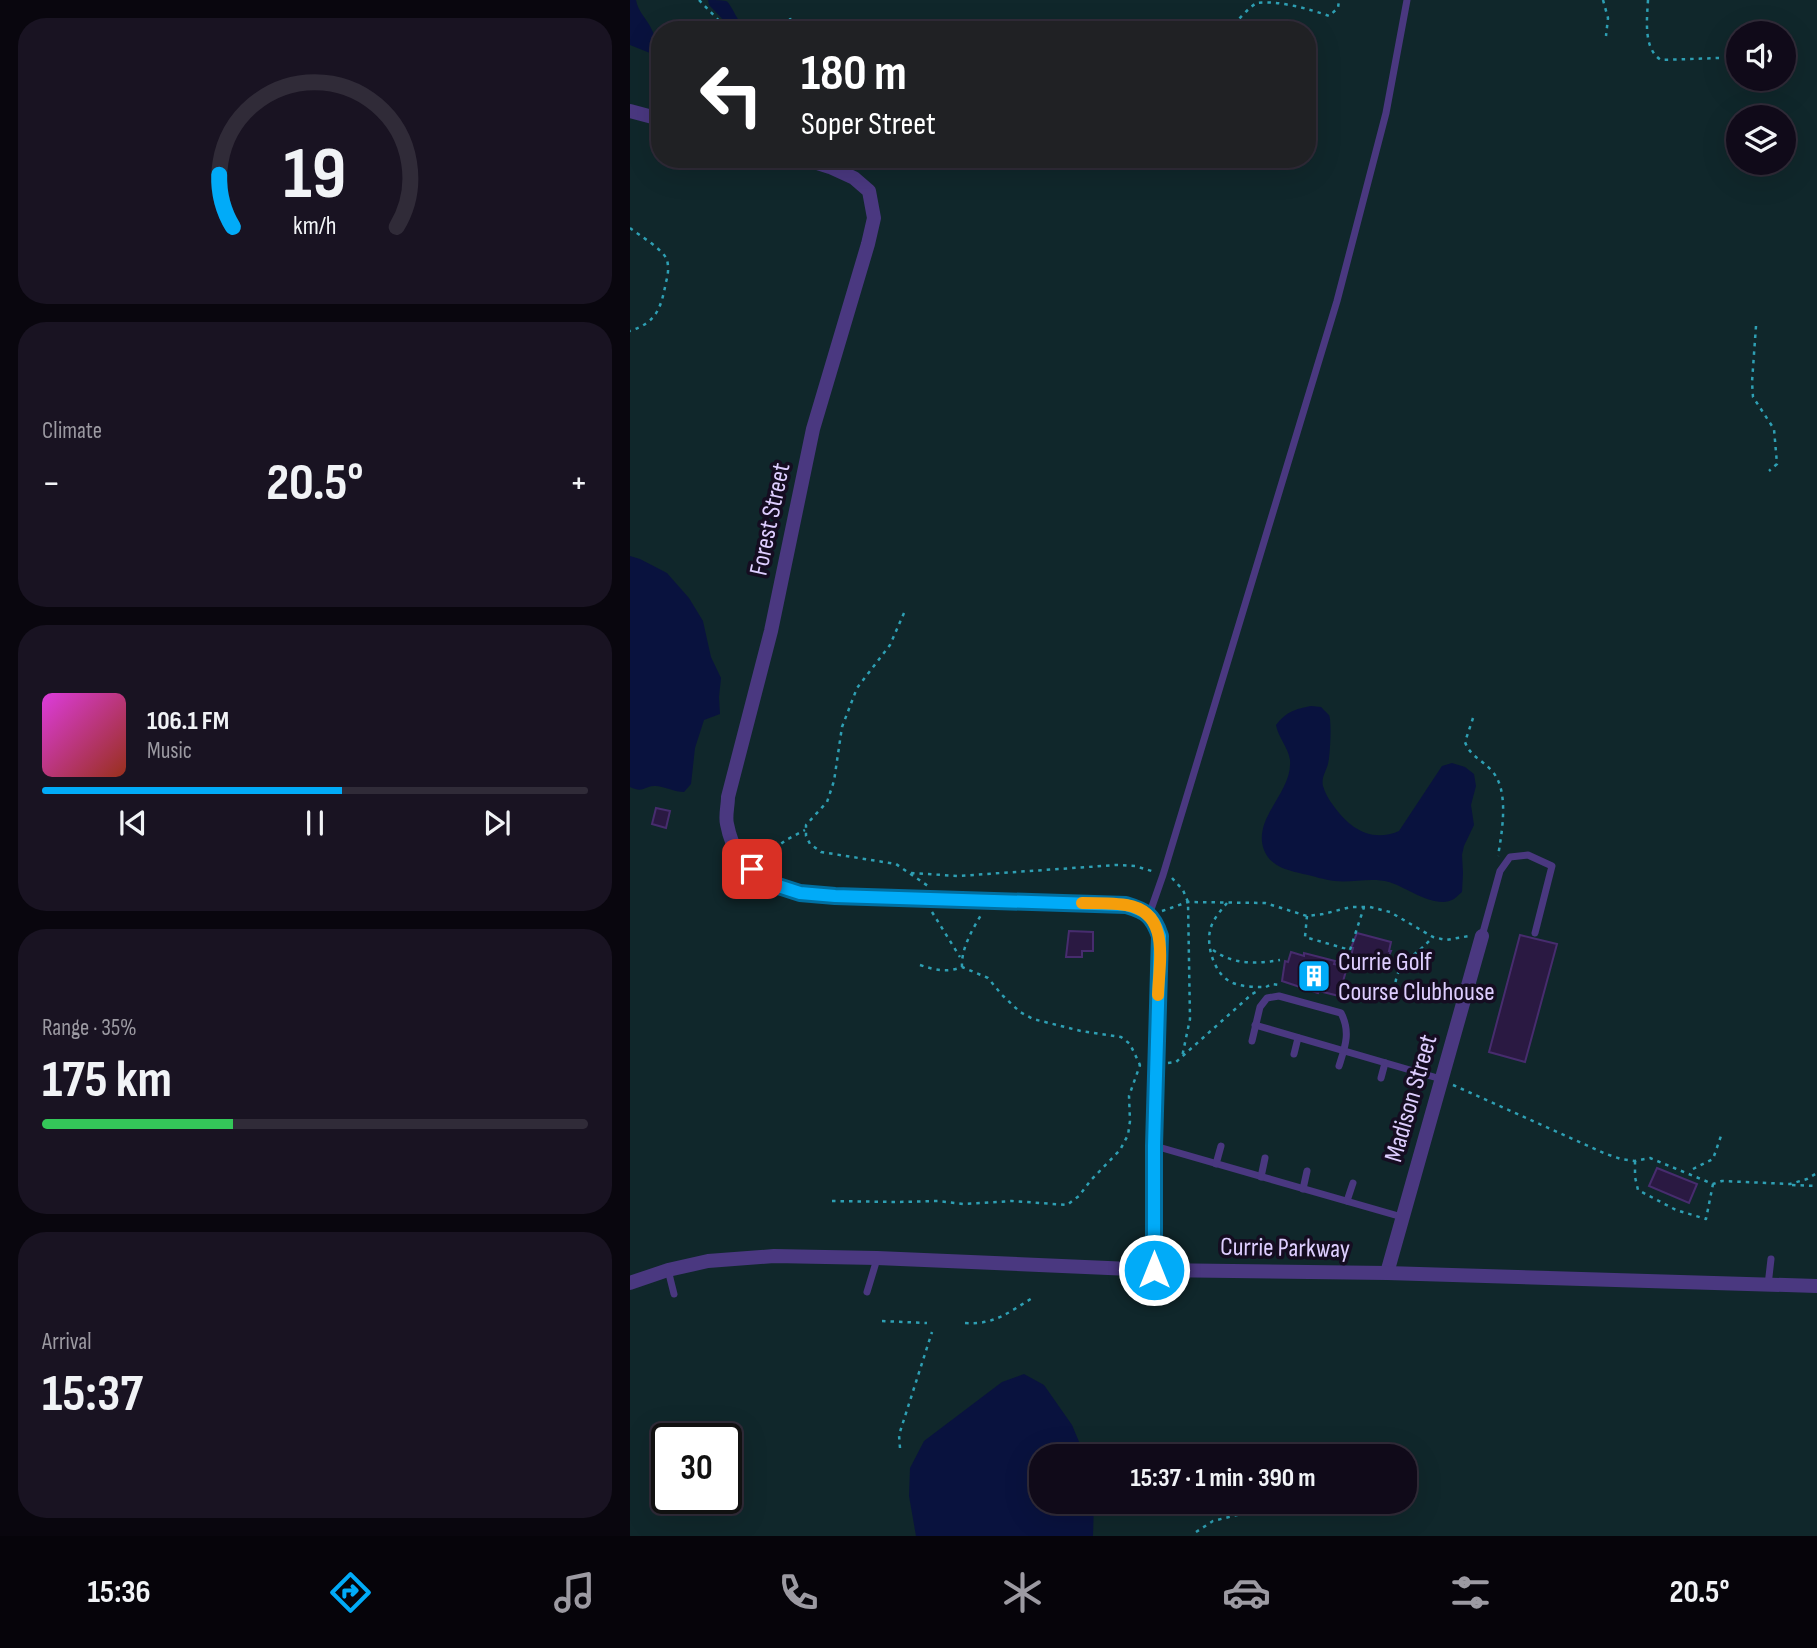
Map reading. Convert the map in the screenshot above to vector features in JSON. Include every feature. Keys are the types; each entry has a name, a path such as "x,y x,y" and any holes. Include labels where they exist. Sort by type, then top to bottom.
{"street":[{"path":"630,111 651,117"},
{"name":"Forest Street","path":"752,869 739,859 726,823 728,797 771,631 813,429 868,244 873,218 869,191 854,178 832,168"},
{"path":"752,869 769,883 800,893 1126,905 1149,915 1160,936 1154,1146 1154,1270"},
{"name":"Madison Street","path":"1387,1273 1441,1079 1477,932"},
{"name":"Currie Parkway","path":"630,1283 668,1270 708,1261 774,1256 1154,1270 1387,1273 1817,1286"}],"lane":[{"path":"1149,915 1337,301 1385,113 1407,0"},
{"path":"1477,932 1500,871 1510,857 1528,855 1552,866 1535,933"},
{"path":"1252,1041 1260,1007 1266,998 1279,996 1341,1013 1346,1023 1347,1035 1339,1066"},
{"path":"1255,1025 1441,1079"},
{"path":"1294,1054 1298,1038"},
{"path":"1381,1078 1385,1063"},
{"path":"1154,1146 1402,1217"},
{"path":"1216,1164 1222,1146"},
{"path":"1261,1177 1265,1158"},
{"path":"1303,1189 1307,1171"},
{"path":"1347,1201 1353,1183"},
{"path":"867,1292 877,1258"},
{"path":"1768,1285 1771,1259"},
{"path":"668,1270 674,1294"}],"path":[{"path":"699,0 719,21"},
{"path":"1237,21 1256,4 1277,1 1309,8 1329,16 1338,8 1339,0"},
{"path":"1603,0 1608,18 1606,36"},
{"path":"1647,0 1649,44 1654,56 1661,60 1719,58"},
{"path":"630,228 661,252 667,259 668,272 662,304 656,315 646,324 630,331"},
{"path":"1756,326 1753,397 1774,429 1777,464 1769,471"},
{"path":"904,613 890,645 857,688 842,727 834,781 827,802 806,825 806,836 810,844 821,852 896,864 945,898"},
{"path":"1473,718 1465,742 1468,751 1497,775 1501,791 1503,824 1497,861"},
{"path":"752,869 786,840 806,830"},
{"path":"911,873 958,876 1116,865 1135,866 1171,877 1183,890 1188,902 1190,1019 1182,1057"},
{"path":"922,898 961,959 962,967"},
{"path":"961,959 967,942 990,900"},
{"path":"1149,915 1188,902 1265,904 1307,916 1351,907 1370,907 1390,912 1433,937 1446,940 1477,932"},
{"path":"1227,903 1210,928 1215,965 1222,976 1231,982 1265,988"},
{"path":"1307,916 1305,937 1350,950 1364,907"},
{"path":"1464,936 1477,932"},
{"path":"1394,999 1394,982 1398,970 1433,937"},
{"path":"1212,949 1234,961 1253,963 1280,960"},
{"path":"832,1200 938,1201 963,1204 1012,1201 1068,1205 1120,1150 1128,1135 1129,1096 1140,1065 1130,1044 1121,1037 1033,1019 1020,1012 989,978 962,967 952,971 936,971 920,965"},
{"path":"1140,1065 1156,1066 1176,1062 1252,994 1272,984 1280,985"},
{"path":"1441,1079 1621,1159 1635,1161 1650,1158 1713,1184 1721,1181 1817,1186"},
{"path":"1693,1169 1713,1159 1722,1133"},
{"path":"1635,1161 1635,1177 1639,1190 1676,1210 1706,1219 1713,1184"},
{"path":"1790,1184 1817,1173"},
{"path":"965,1323 981,1324 996,1319 1034,1297"},
{"path":"882,1321 927,1324"},
{"path":"900,1448 899,1435 932,1332"},
{"path":"1196,1532 1213,1521 1241,1514"}],"green space":[{"path":"630,0 1817,0 1817,1536 630,1536"}],"shaded area":[{"path":"630,0 636,0 651,28 651,53 630,45"},
{"path":"708,0 728,3 739,21 724,21 709,5"},
{"path":"630,556 667,573 689,598 703,621 711,657 721,678 720,714 704,720 695,748 691,784 684,792 657,786 640,790 630,787"},
{"path":"1311,706 1321,707 1330,719 1329,760 1323,780 1325,791 1339,813 1362,831 1379,835 1399,831 1442,766 1452,763 1465,767 1474,774 1476,786 1471,805 1474,825 1462,855 1462,892 1455,898 1447,902 1430,900 1389,882 1323,879 1285,869 1267,856 1262,838 1263,827 1286,783 1290,760 1276,725 1291,712"},
{"path":"1024,1374 1044,1385 1072,1425 1080,1444 1029,1444 1029,1514 1094,1514 1093,1536 916,1536 909,1496 910,1468 924,1441 1002,1382"}],"building":[{"path":"656,808 670,811 666,828 652,824"},
{"path":"1069,931 1093,932 1093,951 1082,951 1082,957 1066,957"},
{"path":"1357,933 1391,942 1391,951 1385,965 1351,956"},
{"path":"1520,935 1557,944 1525,1062 1489,1052"},
{"name":"Currie Golf Course Clubhouse","path":"1291,952 1335,961 1334,964 1347,967 1339,996 1319,991 1318,993 1282,981 1285,961 1288,962"},
{"path":"1657,1168 1697,1184 1689,1203 1649,1186"}],"slow traffic":[{"path":"1082,903 1126,905 1149,915 1160,936 1158,995"}],"place":[{"name":"Currie Golf Course Clubhouse","path":"1314,976"}],"route":[{"path":"752,869 769,883 800,893 1126,905 1149,915 1160,936 1154,1146 1154,1270"}]}
